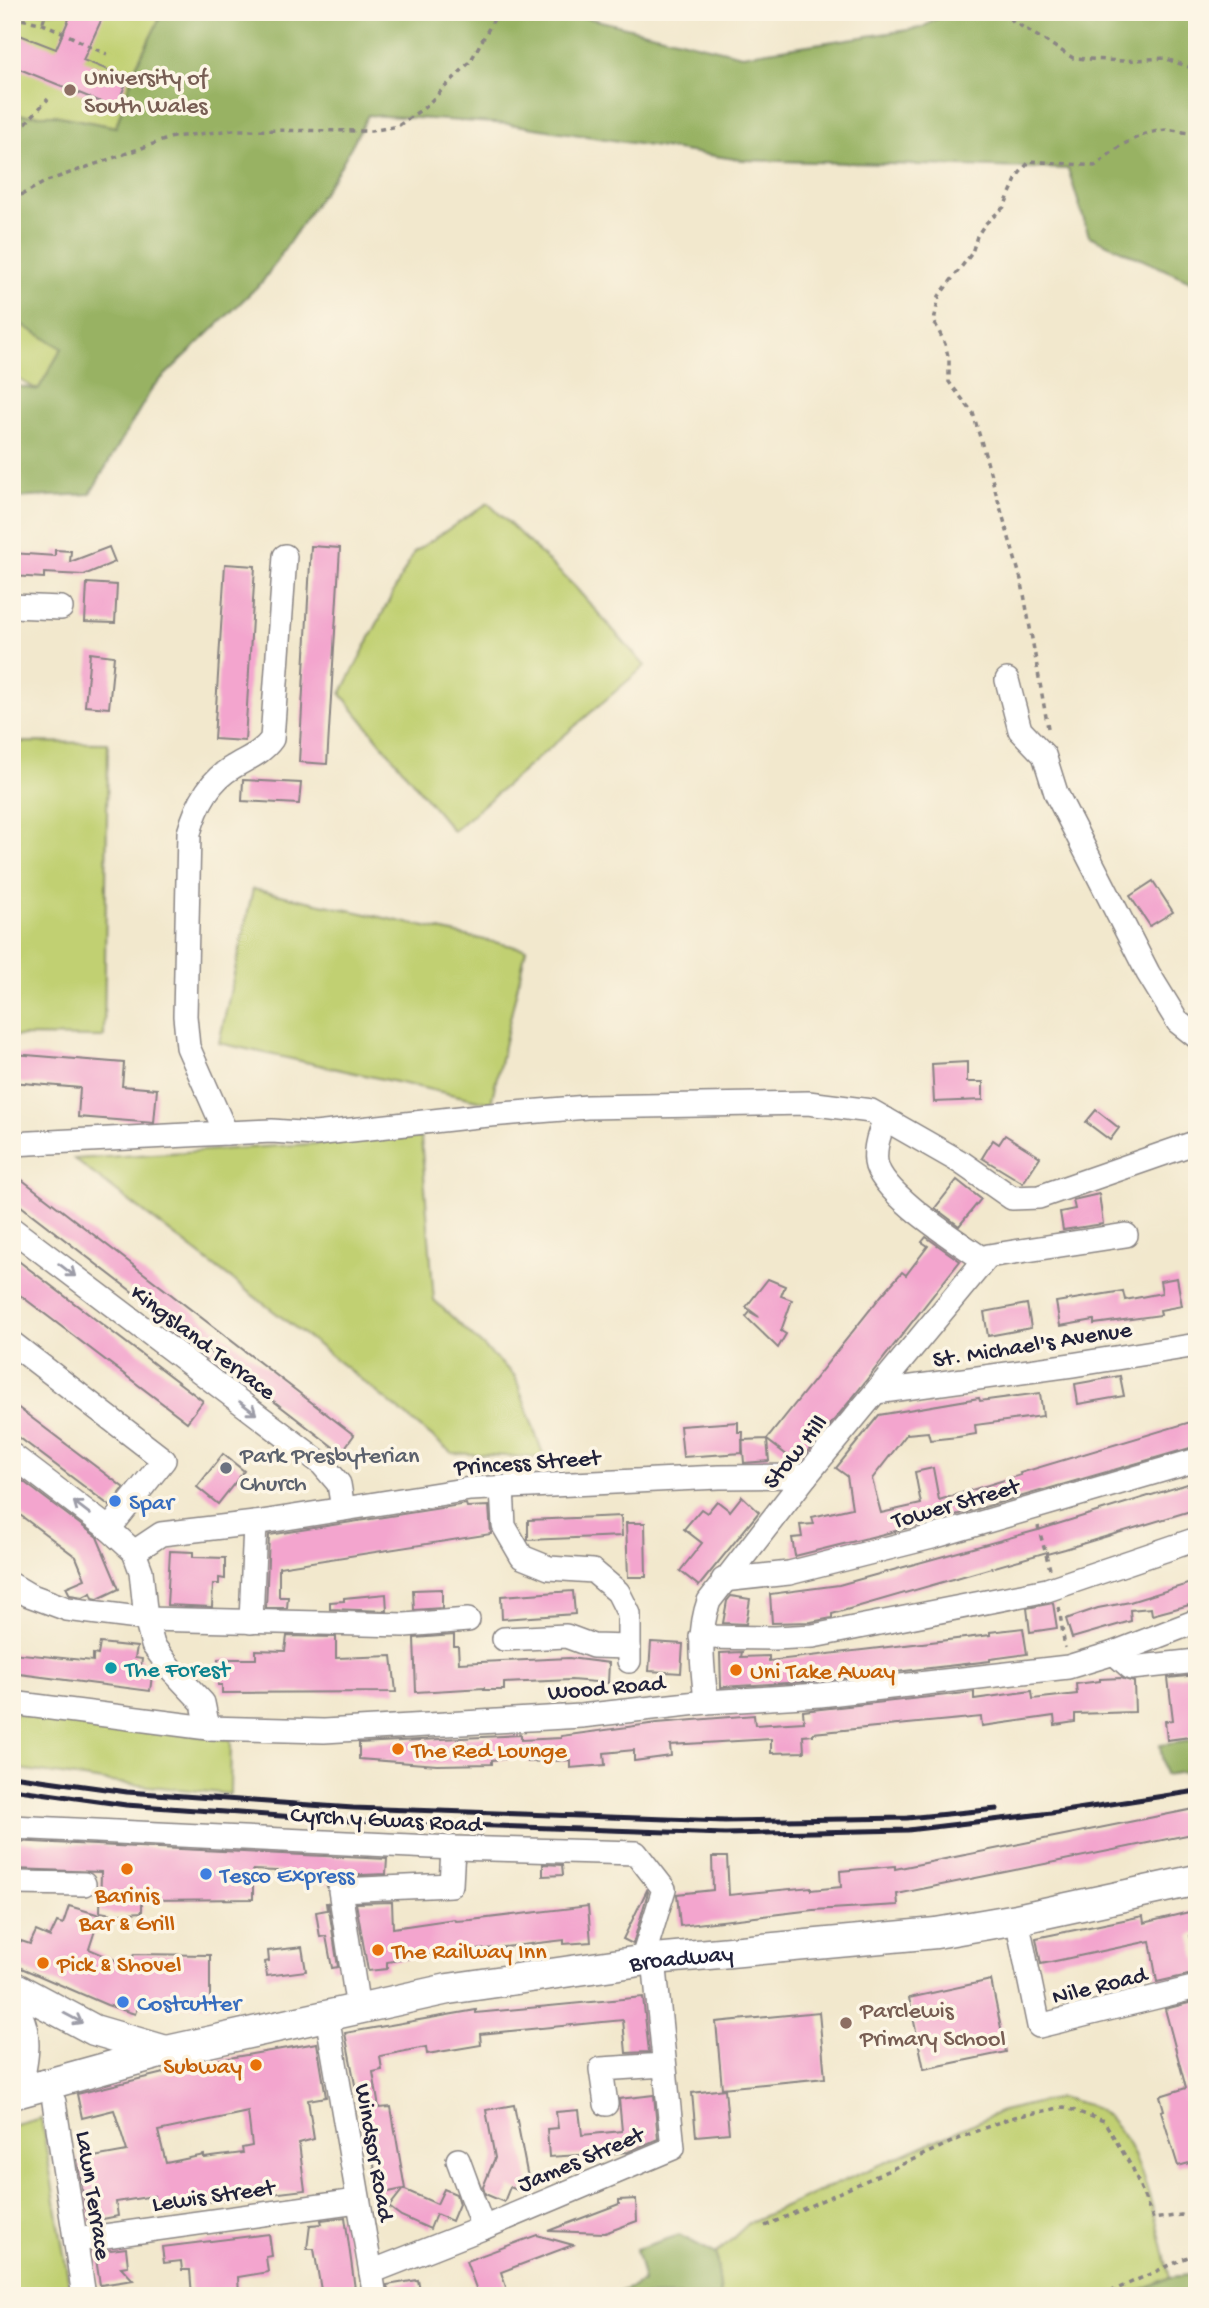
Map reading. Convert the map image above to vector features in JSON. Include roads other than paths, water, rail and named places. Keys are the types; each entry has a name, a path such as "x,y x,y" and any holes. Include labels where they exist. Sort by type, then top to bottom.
{"main road":[{"name":"Broadway","path":"14,2093 167,2051 447,1989 648,1960 936,1933 1017,1919 1197,1880"},
{"path":"12,1986 94,2030 167,2051"},
{"path":"12,2008 21,2021 18,2046 22,2063 14,2093"}],"street":[{"path":"226,1133 188,1046 186,1033 189,833 205,793 216,780 229,769 259,753 272,738 285,556"},
{"path":"12,606 61,608"},
{"path":"1007,680 1020,730 1044,755 1056,793 1149,973 1178,1022 1197,1037"},
{"path":"12,1144 272,1131 315,1134 478,1116 600,1107 808,1103 871,1111 962,1163 1012,1198 1039,1196 1197,1142"},
{"path":"885,1119 876,1160 880,1176 893,1192 986,1258 1126,1235"},
{"name":"Kingsland Terrace","path":"12,1229 322,1464 339,1484 343,1509"},
{"name":"Stow Hill","path":"706,1702 701,1637 702,1620 709,1601 806,1476 986,1258"},
{"path":"12,1343 164,1460 109,1529"},
{"name":"St. Michael's Avenue","path":"876,1392 1197,1345"},
{"path":"12,1455 109,1529 134,1552 141,1571 146,1619 153,1645 170,1668 203,1703 208,1728"},
{"name":"Tower Street","path":"723,1580 789,1573 936,1536 1197,1460"},
{"name":"Princess Street","path":"134,1552 161,1534 255,1523 470,1489 719,1477 806,1476"},
{"path":"502,1488 504,1526 522,1557 548,1568 593,1571 618,1592 629,1614 629,1654 593,1646 566,1636 504,1639"},
{"path":"251,1622 255,1523"},
{"path":"701,1637 813,1636 1047,1590 1197,1539"},
{"path":"12,1584 29,1595 67,1609 146,1619 405,1625 468,1620"},
{"name":"Wood Road","path":"12,1703 208,1728 324,1731 581,1716 706,1702 820,1695 1068,1667 1114,1654 1197,1621"},
{"path":"1114,1654 1131,1668 1197,1661"},
{"name":"Cyrch y Gwas Road","path":"12,1826 453,1848 636,1853 664,1889 648,1960"},
{"path":"358,2008 340,1890 451,1885 453,1848"},
{"path":"12,1883 84,1884"},
{"name":"Nile Road","path":"1017,1919 1039,2026 1197,1987"},
{"name":"James Street","path":"371,2272 673,2148 648,1960"},
{"name":"Windsor Road","path":"327,2016 375,2296"},
{"path":"606,2104 601,2069 664,2065"},
{"name":"Lawn Terrace","path":"54,2102 84,2296"},
{"path":"458,2160 482,2228"},
{"name":"Lewis Street","path":"76,2240 357,2201"}],"railway":[{"path":"12,1776 127,1792 353,1808 725,1821 907,1818 997,1809"},
{"path":"12,1789 126,1805 352,1821 725,1834 908,1830 1051,1813 1197,1791"}],"place":[{"name":"University of South Wales","path":"70,90"},
{"name":"Park Presbyterian Church","path":"226,1468"},
{"name":"Spar","path":"115,1501"},
{"name":"The Forest","path":"111,1668"},
{"name":"Uni Take Away","path":"736,1670"},
{"name":"The Red Lounge","path":"398,1749"},
{"name":"Barinis Bar & Grill","path":"127,1869"},
{"name":"Tesco Express","path":"206,1874"},
{"name":"The Railway Inn","path":"378,1950"},
{"name":"Pick & Shovel","path":"43,1963"},
{"name":"Costcutter","path":"123,2002"},
{"name":"Parclewis Primary School","path":"846,2023"},
{"name":"Subway","path":"256,2065"}]}
